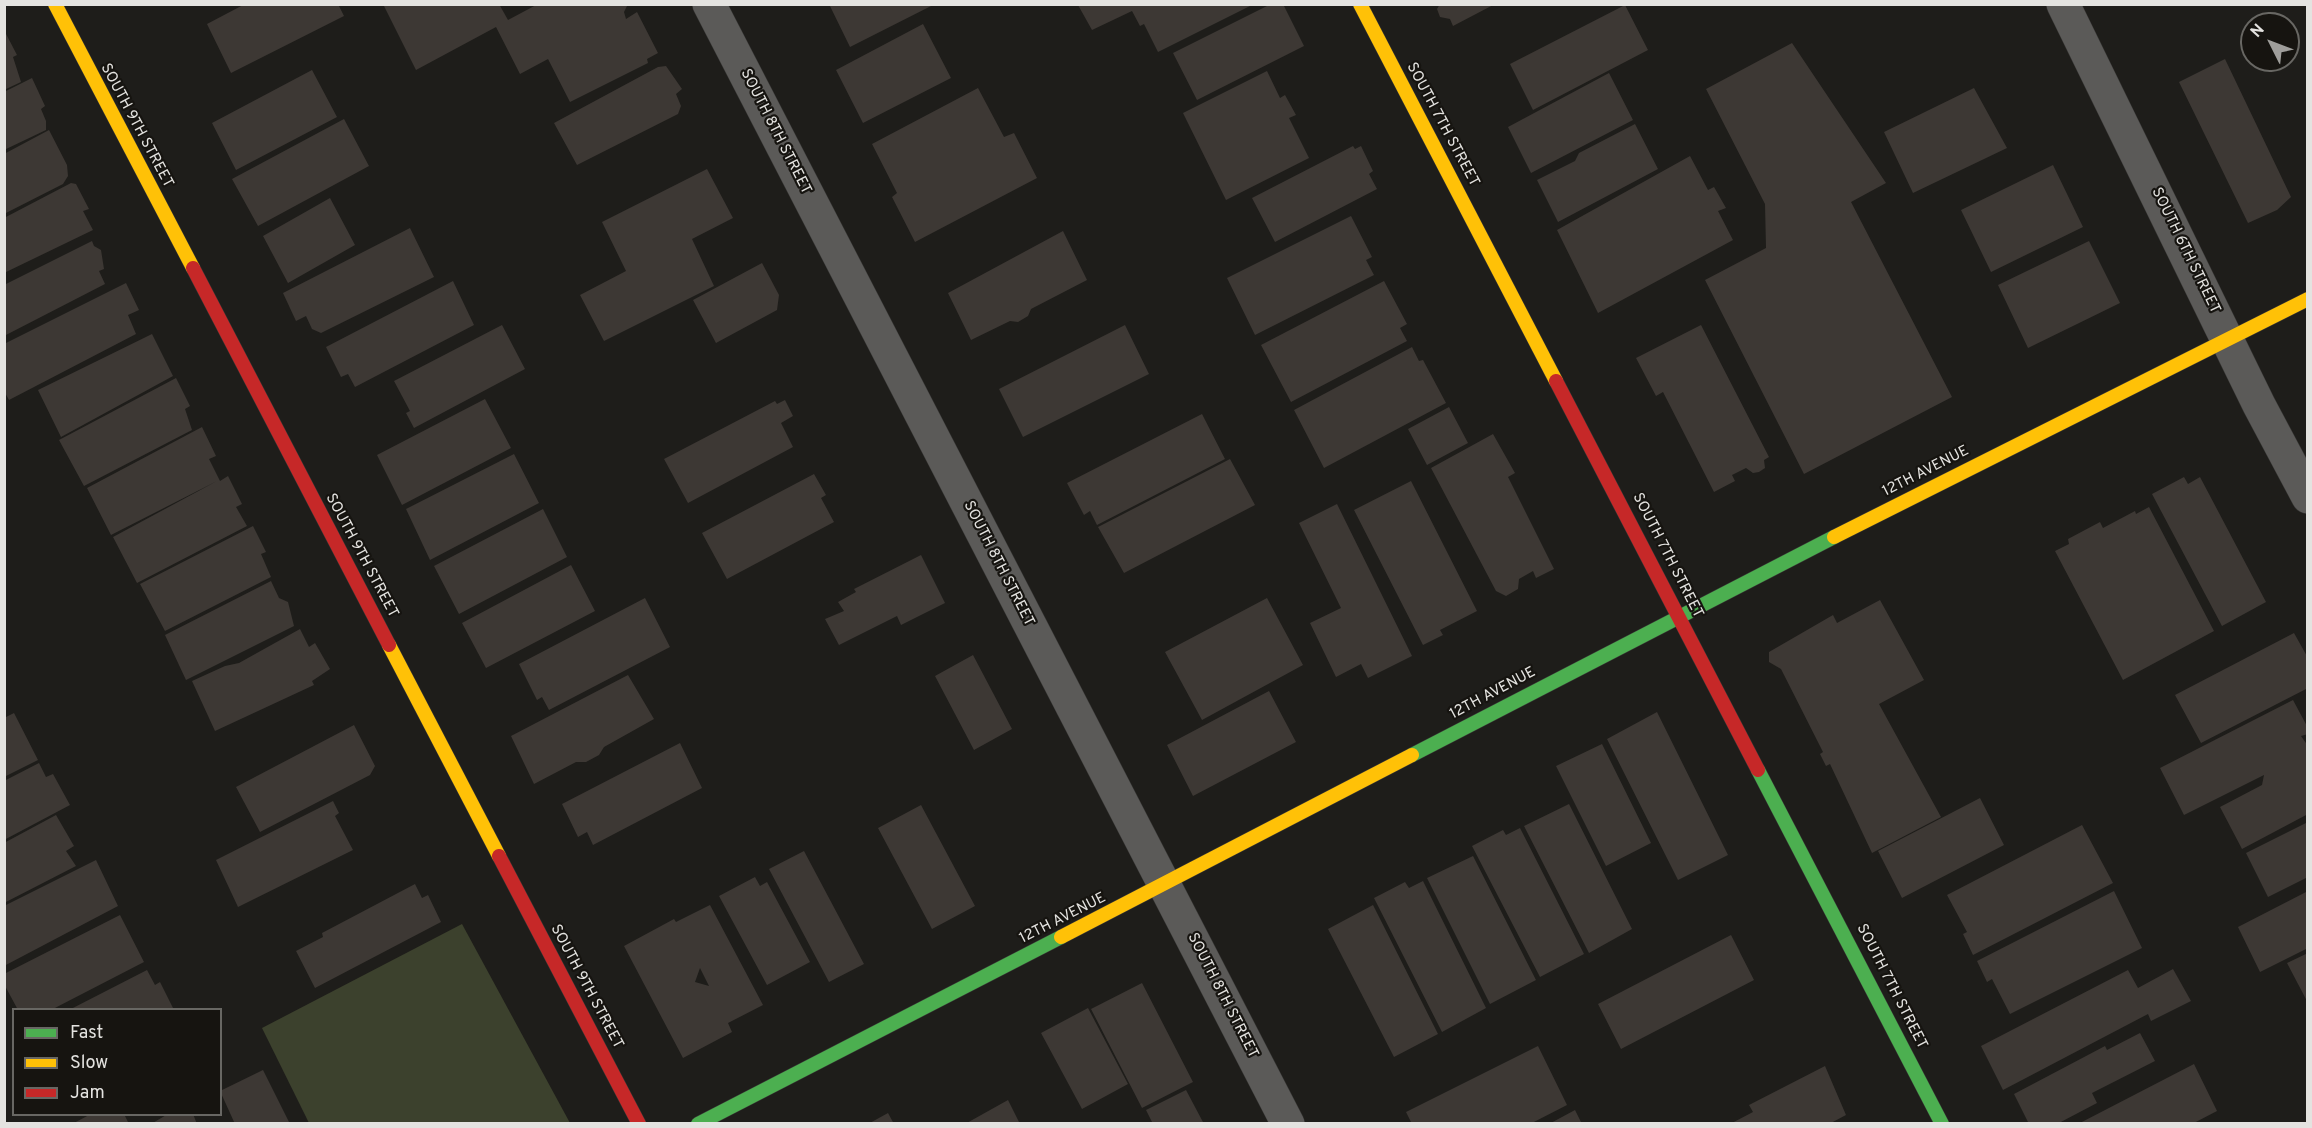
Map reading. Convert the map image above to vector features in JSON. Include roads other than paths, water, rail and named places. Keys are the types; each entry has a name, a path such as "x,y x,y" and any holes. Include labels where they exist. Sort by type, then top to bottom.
{"street":[{"name":"SOUTH 9TH STREET","path":"55,4 639,1124"},
{"name":"SOUTH 8TH STREET","path":"709,4 1288,1124"},
{"name":"SOUTH 7TH STREET","path":"1360,4 1680,615 1942,1124"},
{"name":"SOUTH 6TH STREET","path":"2063,4 2259,405 2307,497"},
{"name":"12TH AVENUE","path":"698,1124 1164,885 1680,615 2307,299"}]}
